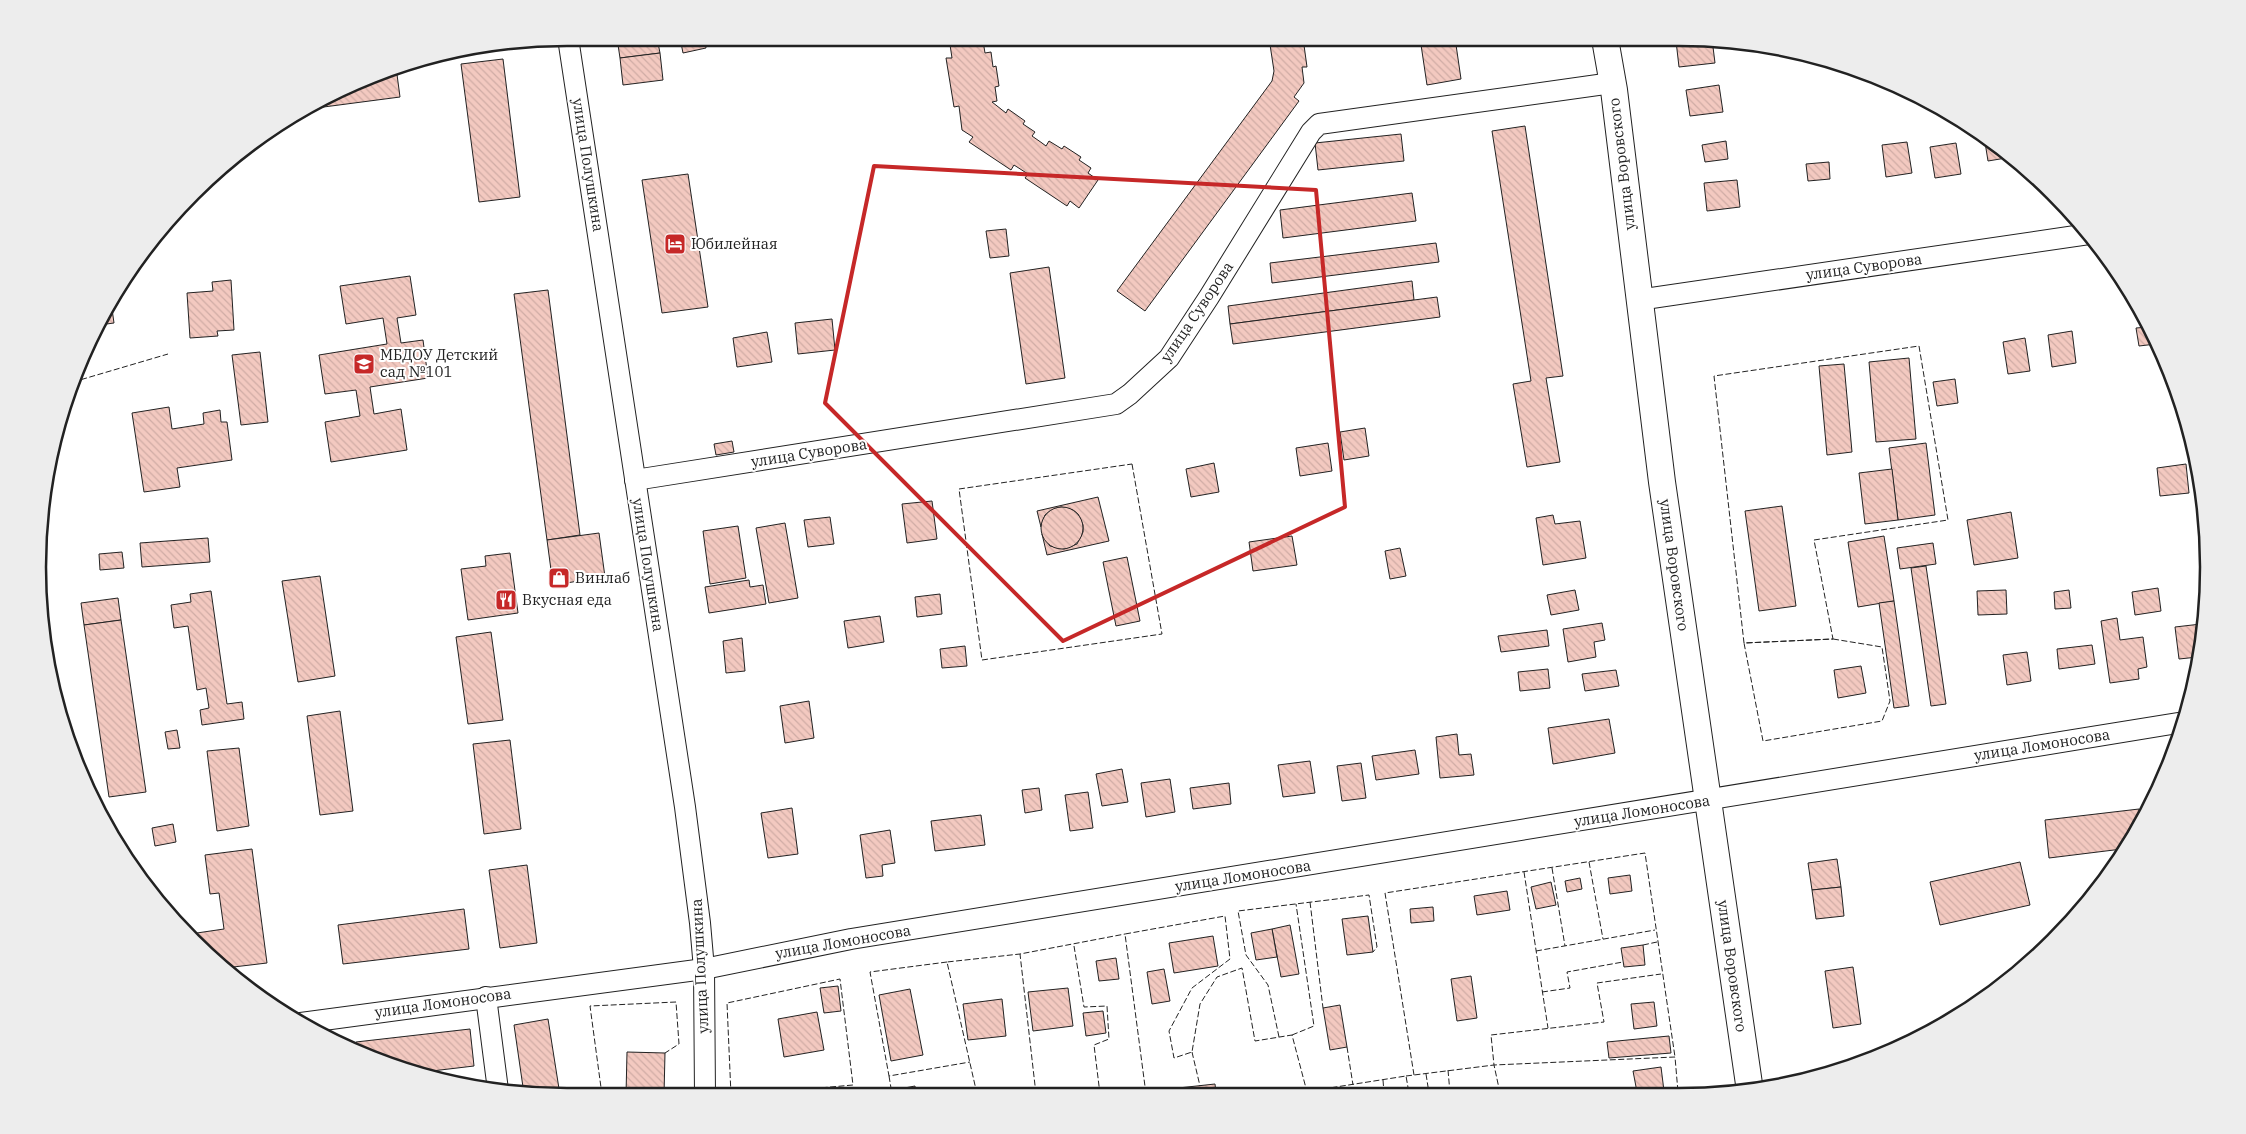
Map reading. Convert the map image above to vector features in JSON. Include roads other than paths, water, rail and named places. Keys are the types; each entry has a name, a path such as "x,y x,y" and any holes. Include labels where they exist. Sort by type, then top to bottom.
{"main road":[{"name":"улица Воровского","path":"1606,46 1662,482 1749,1083"}],"street":[{"name":"улица Полушкина","path":"569,46 685,807 704,969 705,1088"},
{"name":"улица Суворова","path":"634,480 1116,404 1130,394 1168,358 1209,297 1311,132 1319,124 1612,83"},
{"name":"улица Суворова","path":"1638,300 2080,235"},
{"name":"улица Ломоносова","path":"313,1021 704,969 851,939 2175,723"},
{"path":"486,997 497,1083"}],"place":[{"name":"Юбилейная","path":"675,244"},
{"name":"МБДОУ Детский сад №101","path":"364,364"},
{"name":"Винлаб","path":"559,578"},
{"name":"Вкусная еда","path":"506,600"}]}
